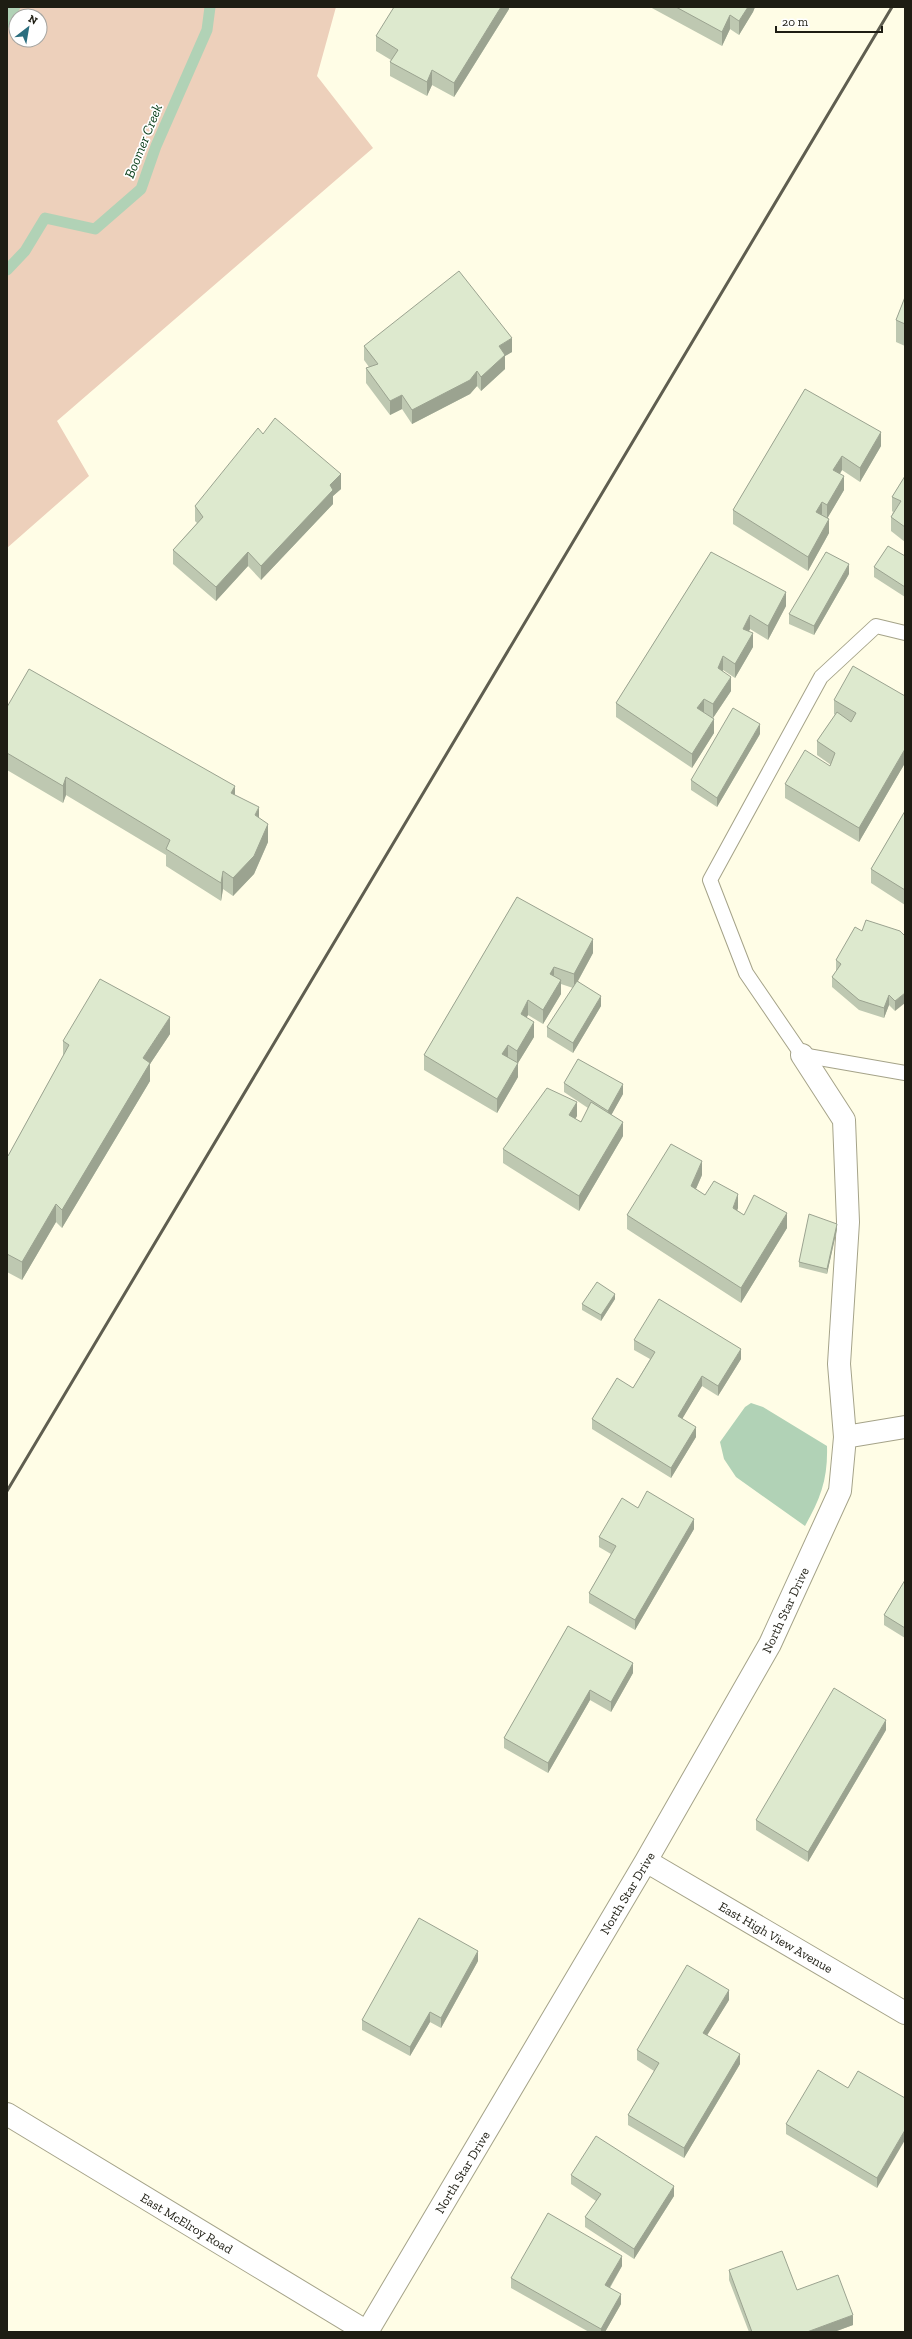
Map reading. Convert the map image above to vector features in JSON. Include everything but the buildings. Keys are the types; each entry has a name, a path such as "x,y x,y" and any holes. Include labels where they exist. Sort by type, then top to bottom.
{"street":[{"name":"North Star Drive","path":"367,2332 646,1862 770,1644 840,1491 845,1437 839,1364 848,1222 844,1120 802,1055"},
{"path":"845,1437 905,1427"},
{"name":"East High View Avenue","path":"646,1862 905,2012"},
{"name":"East McElroy Road","path":"7,2114 367,2332"}],"lane":[{"path":"905,633 876,626 821,677 710,880 746,973 802,1055 905,1073"}],"shaded area":[{"path":"7,7 336,7 317,76 373,148 57,421 89,476 7,548"},
{"path":"7,7 21,7 8,8 7,30"},
{"path":"751,1403 763,1407 827,1446 825,1478 819,1497 805,1526 736,1477 724,1459 720,1442 745,1407"}],"waterway":[{"name":"Boomer Creek","path":"7,270 25,251 45,218 95,229 141,189 156,146 207,30 210,7"}],"railway":[{"path":"7,1491 892,7"}]}
